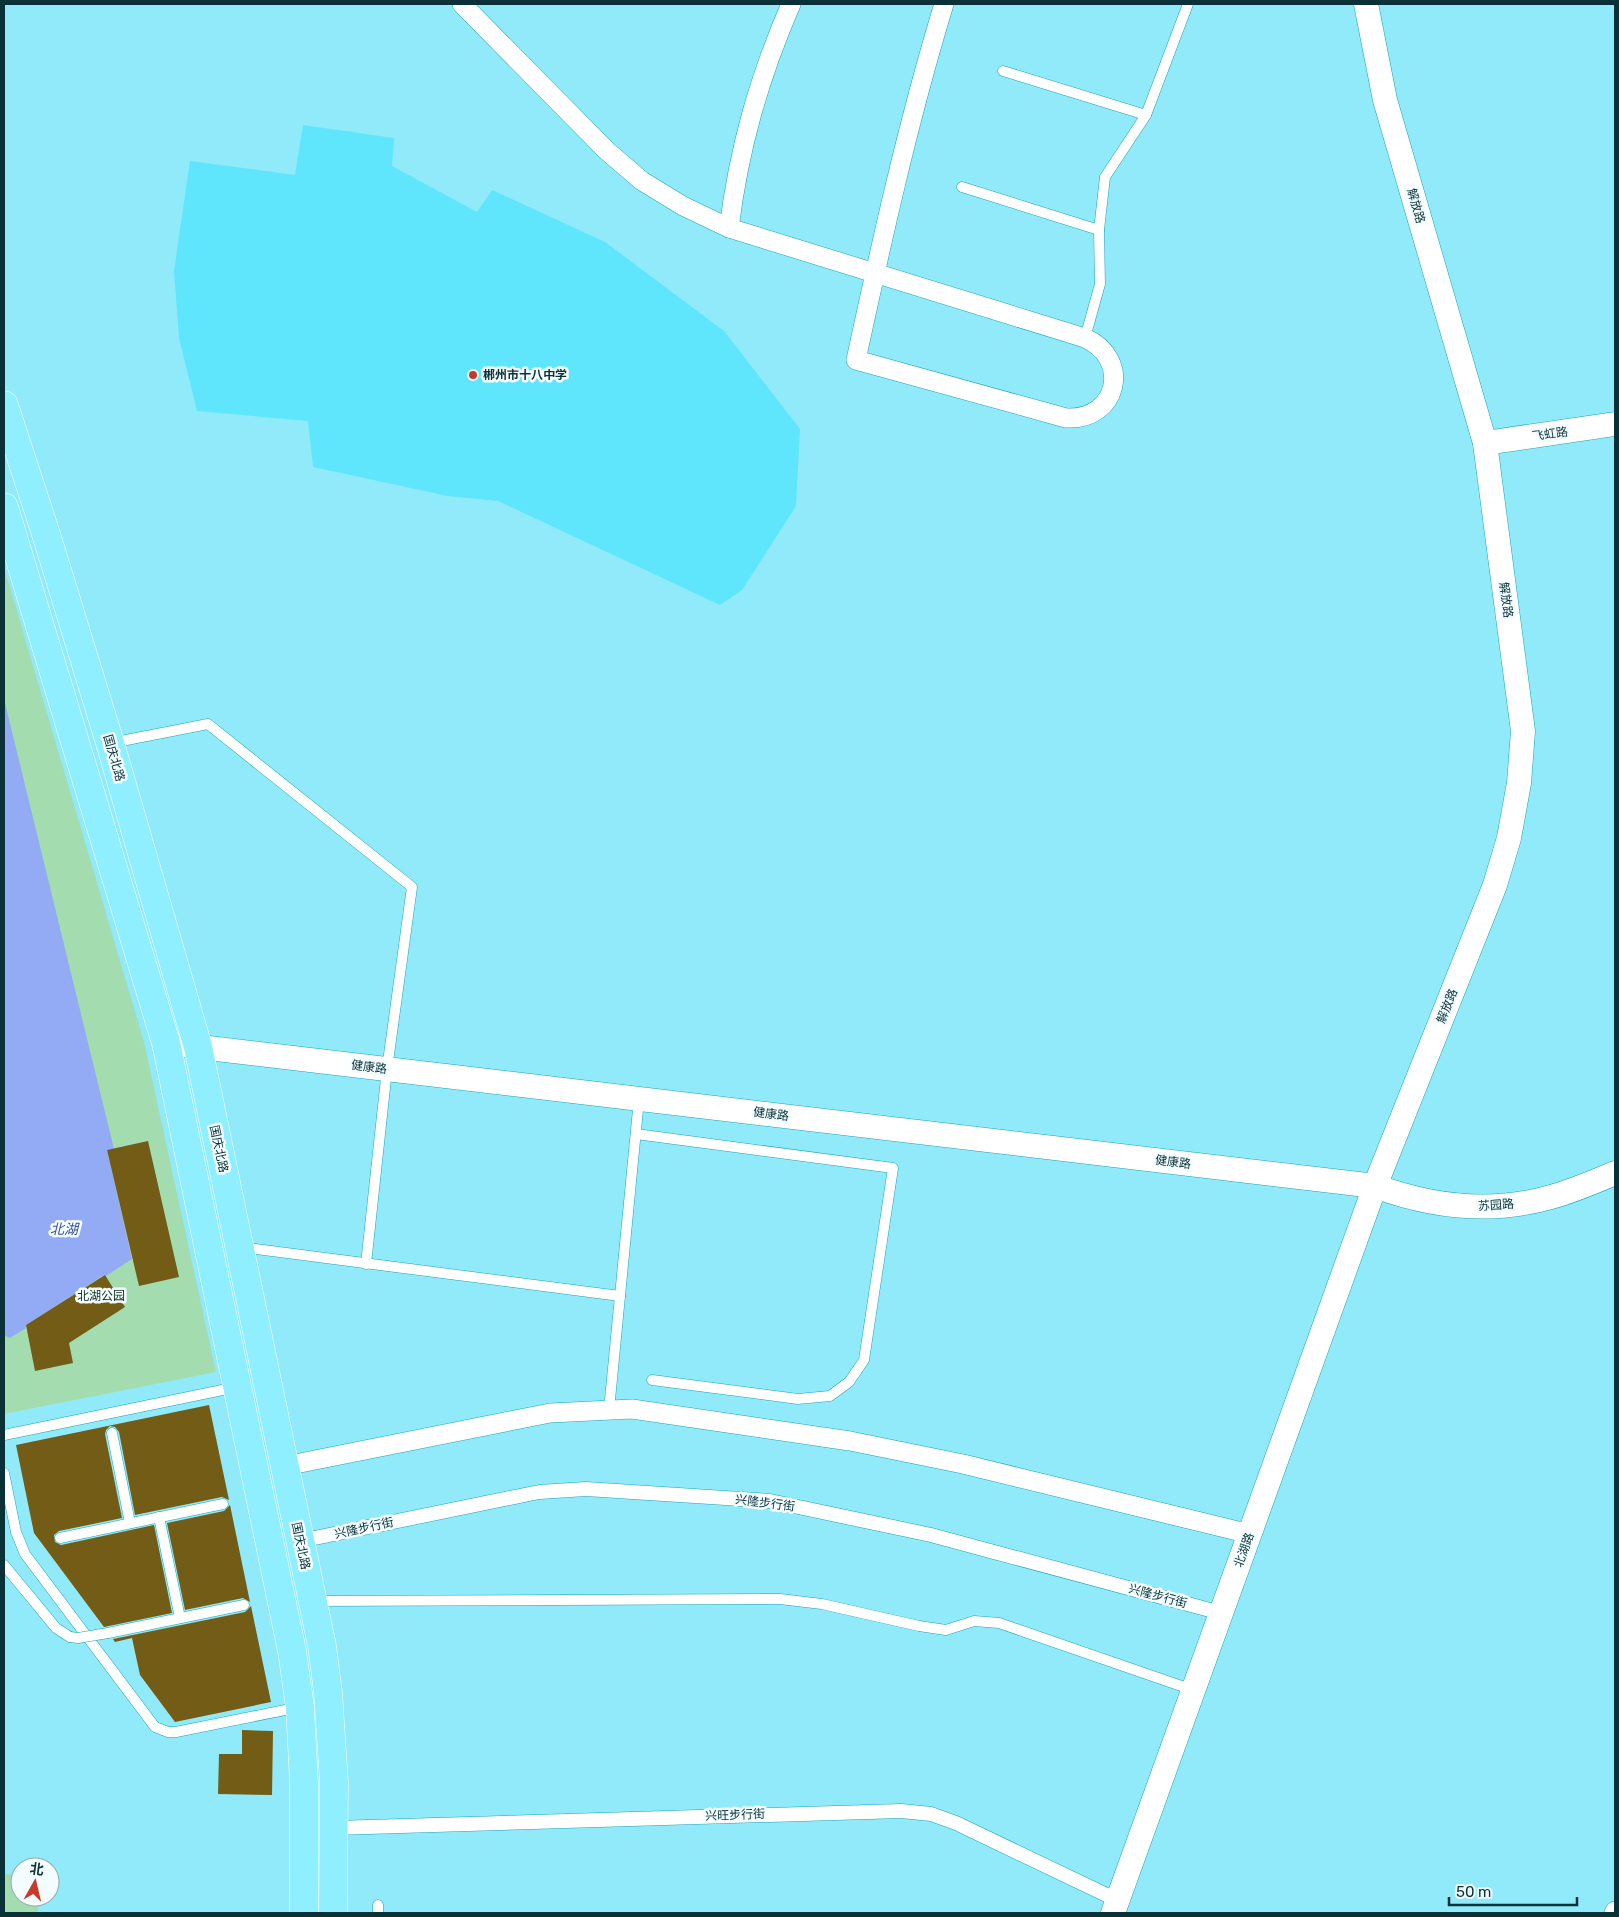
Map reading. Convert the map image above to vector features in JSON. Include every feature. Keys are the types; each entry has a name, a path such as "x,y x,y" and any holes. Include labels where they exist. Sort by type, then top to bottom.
{"main road":[{"name":"国庆北路","path":"4,405 49,543 110,744 198,1047 313,1601 328,1692 334,1773 334,1913"},
{"path":"4,507 166,1043 287,1624 300,1707 304,1783 304,1913"}],"street":[{"path":"463,4 624,166 675,202 729,228 875,273 1085,338 1100,347 1113,368 1113,385 1106,402 1092,414 1066,418 856,360 875,273 906,139 944,4"},
{"path":"729,228 740,154 749,118 769,55 790,4"},
{"name":"解放路","path":"1366,4 1376,62 1386,100 1485,444 1523,731 1519,783 1509,838 1496,885 1375,1186"},
{"name":"飞虹路","path":"1485,444 1615,424"},
{"name":"健康路","path":"166,1043 1375,1186"},
{"name":"苏园路","path":"1375,1186 1425,1202 1451,1206 1502,1206 1550,1198 1615,1173"},
{"name":"北湖路","path":"1115,1906 1375,1186"},
{"path":"285,1466 550,1413 632,1409 850,1441 963,1464 1250,1534"},
{"name":"兴隆步行街","path":"300,1541 539,1492 586,1489 770,1501 931,1535 1221,1613"},
{"name":"兴旺步行街","path":"334,1828 902,1811 931,1814 956,1823 1115,1906"}],"lane":[{"path":"1085,338 1100,284 1099,230 1105,177 1146,115 1188,4"},
{"path":"1004,71 1146,115"},
{"path":"962,187 1099,230"},
{"path":"110,744 208,724 412,887 387,1069 366,1264"},
{"path":"609,1410 639,1098"},
{"path":"636,1134 892,1168 864,1360 850,1382 830,1396 798,1399 652,1380"},
{"path":"239,1247 620,1296"},
{"path":"4,1435 238,1387"},
{"path":"112,1433 130,1523"},
{"path":"4,1473 16,1532 25,1554 155,1727 168,1732 176,1732 300,1707"},
{"path":"60,1538 223,1504"},
{"path":"159,1517 180,1618"},
{"path":"4,1565 56,1628 70,1637 78,1638 108,1633 244,1605"},
{"path":"313,1601 780,1599 822,1604 928,1628 946,1630 974,1620 999,1623 1193,1690"}],"shaded area":[{"name":"郴州市十八中学","path":"303,125 394,138 392,166 477,212 492,190 605,242 724,331 800,429 796,506 742,590 720,605 498,501 448,496 313,467 308,421 197,411 179,338 174,271 190,161 295,175"}],"green space":[{"name":"北湖公园","path":"4,567 144,1042 216,1372 4,1414"},
{"path":"4,1874 10,1874 10,1907 38,1907 38,1913 4,1913"}],"water":[{"name":"北湖","path":"4,699 114,1149 107,1150 132,1259 26,1325 26,1328 10,1338 4,1335"}],"building":[{"path":"148,1141 179,1277 139,1286 107,1150"},
{"path":"105,1275 125,1307 69,1343 73,1363 35,1371 26,1325"},
{"path":"209,1405 229,1500 222,1497 135,1515 119,1432 115,1427 110,1426 105,1434 122,1518 59,1531 54,1535 55,1542 61,1545 154,1525 172,1613 104,1627 34,1533 16,1445"},
{"path":"230,1505 250,1602 243,1598 185,1610 167,1523 224,1511"},
{"path":"251,1606 271,1702 175,1722 140,1675 132,1638 115,1642 113,1639 245,1612"},
{"path":"242,1730 273,1731 272,1795 218,1794 219,1754 242,1754"}],"place":[{"name":"郴州市十八中学","path":"473,375"}]}
